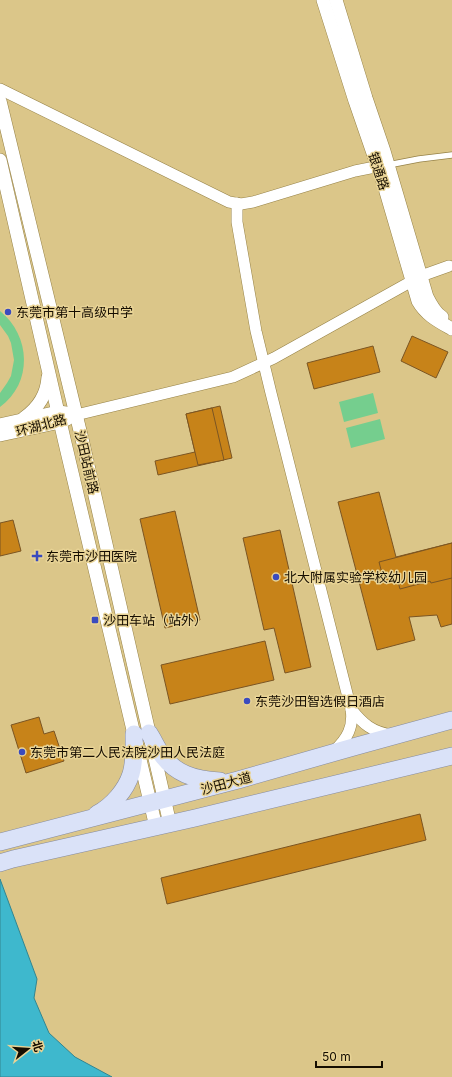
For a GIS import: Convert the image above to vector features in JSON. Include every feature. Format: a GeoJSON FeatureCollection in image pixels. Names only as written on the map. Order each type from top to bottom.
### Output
{"type":"FeatureCollection","features":[{"type":"Feature","properties":{"kind":"main road","name":"沙田大道"},"geometry":{"type":"LineString","coordinates":[[4,841],[238,780],[452,720]]}},
{"type":"Feature","properties":{"kind":"main road"},"geometry":{"type":"LineString","coordinates":[[89,819],[114,801],[124,789],[131,774],[134,756],[142,733],[176,770],[188,776],[223,781],[238,780]]}},
{"type":"Feature","properties":{"kind":"main road","name":"沙田大道"},"geometry":{"type":"LineString","coordinates":[[7,861],[452,756]]}},
{"type":"Feature","properties":{"kind":"street","name":"银通路"},"geometry":{"type":"LineString","coordinates":[[323,0],[355,102],[383,166]]}},
{"type":"Feature","properties":{"kind":"street","name":"银通路"},"geometry":{"type":"LineString","coordinates":[[336,0],[416,279],[418,301],[425,312],[452,329]]}},
{"type":"Feature","properties":{"kind":"street"},"geometry":{"type":"LineString","coordinates":[[0,89],[229,202],[241,204],[254,202],[355,171],[383,166]]}},
{"type":"Feature","properties":{"kind":"street","name":"沙田站前路"},"geometry":{"type":"LineString","coordinates":[[0,101],[76,415],[142,733]]}},
{"type":"Feature","properties":{"kind":"street","name":"沙田站前路"},"geometry":{"type":"LineString","coordinates":[[0,160],[59,417],[142,733],[163,825]]}},
{"type":"Feature","properties":{"kind":"street"},"geometry":{"type":"LineString","coordinates":[[237,203],[237,222],[256,331],[351,709],[352,717],[348,736],[342,744],[331,753]]}},
{"type":"Feature","properties":{"kind":"street"},"geometry":{"type":"LineString","coordinates":[[76,415],[233,377],[264,363],[416,279],[450,266]]}},
{"type":"Feature","properties":{"kind":"street","name":"银通路"},"geometry":{"type":"LineString","coordinates":[[416,279],[438,316],[452,323]]}},
{"type":"Feature","properties":{"kind":"street"},"geometry":{"type":"LineString","coordinates":[[22,420],[32,413],[45,394],[49,371]]}},
{"type":"Feature","properties":{"kind":"street","name":"环湖北路"},"geometry":{"type":"LineString","coordinates":[[0,425],[22,420],[76,415]]}},
{"type":"Feature","properties":{"kind":"street","name":"环湖北路"},"geometry":{"type":"LineString","coordinates":[[0,435],[59,417]]}},
{"type":"Feature","properties":{"kind":"street"},"geometry":{"type":"LineString","coordinates":[[351,709],[363,723],[372,730],[395,735]]}},
{"type":"Feature","properties":{"kind":"lane"},"geometry":{"type":"LineString","coordinates":[[383,166],[419,159],[452,155]]}},
{"type":"Feature","properties":{"kind":"green space"},"geometry":{"type":"Polygon","coordinates":[[[0,311],[10,321],[18,333],[24,359],[23,373],[18,385],[11,397],[0,407],[0,393],[11,376],[14,360],[11,343],[0,325],[0,311]]]}},
{"type":"Feature","properties":{"kind":"green space"},"geometry":{"type":"Polygon","coordinates":[[[373,393],[378,413],[344,422],[339,402],[373,393]]]}},
{"type":"Feature","properties":{"kind":"green space"},"geometry":{"type":"Polygon","coordinates":[[[380,419],[385,439],[351,448],[346,428],[380,419]]]}},
{"type":"Feature","properties":{"kind":"water"},"geometry":{"type":"Polygon","coordinates":[[[0,879],[37,979],[34,998],[49,1033],[75,1057],[112,1077],[0,1077],[0,879]]]}},
{"type":"Feature","properties":{"kind":"building"},"geometry":{"type":"Polygon","coordinates":[[[412,336],[448,352],[436,378],[401,361],[412,336]]]}},
{"type":"Feature","properties":{"kind":"building"},"geometry":{"type":"Polygon","coordinates":[[[373,346],[380,372],[314,389],[307,363],[373,346]]]}},
{"type":"Feature","properties":{"kind":"building"},"geometry":{"type":"Polygon","coordinates":[[[220,406],[232,458],[158,475],[155,461],[195,452],[186,414],[220,406]]]}},
{"type":"Feature","properties":{"kind":"building"},"geometry":{"type":"Polygon","coordinates":[[[212,408],[224,460],[198,465],[186,414],[212,408]]]}},
{"type":"Feature","properties":{"kind":"building"},"geometry":{"type":"Polygon","coordinates":[[[379,492],[396,557],[452,543],[452,624],[441,627],[437,615],[409,617],[415,640],[377,650],[338,502],[379,492]]]}},
{"type":"Feature","properties":{"kind":"building"},"geometry":{"type":"Polygon","coordinates":[[[175,511],[200,620],[165,628],[140,519],[175,511]]]}},
{"type":"Feature","properties":{"kind":"building"},"geometry":{"type":"Polygon","coordinates":[[[13,520],[21,551],[0,556],[0,523],[13,520]]]}},
{"type":"Feature","properties":{"kind":"building"},"geometry":{"type":"Polygon","coordinates":[[[280,530],[311,667],[285,673],[274,628],[264,630],[243,538],[280,530]]]}},
{"type":"Feature","properties":{"kind":"building"},"geometry":{"type":"Polygon","coordinates":[[[452,543],[452,578],[431,583],[430,581],[400,589],[397,578],[384,581],[379,562],[452,543]]]}},
{"type":"Feature","properties":{"kind":"building"},"geometry":{"type":"Polygon","coordinates":[[[265,641],[274,680],[170,704],[161,665],[265,641]]]}},
{"type":"Feature","properties":{"kind":"building"},"geometry":{"type":"Polygon","coordinates":[[[39,717],[44,734],[54,731],[64,761],[26,773],[11,725],[39,717]]]}},
{"type":"Feature","properties":{"kind":"building"},"geometry":{"type":"Polygon","coordinates":[[[420,814],[426,840],[167,904],[161,878],[420,814]]]}},
{"type":"Feature","properties":{"kind":"place","name":"东莞市第十高级中学"},"geometry":{"type":"Point","coordinates":[8,312]}},
{"type":"Feature","properties":{"kind":"place","name":"东莞市沙田医院"},"geometry":{"type":"Point","coordinates":[37,556]}},
{"type":"Feature","properties":{"kind":"place","name":"北大附属实验学校幼儿园"},"geometry":{"type":"Point","coordinates":[276,577]}},
{"type":"Feature","properties":{"kind":"place","name":"沙田车站（站外）"},"geometry":{"type":"Point","coordinates":[95,620]}},
{"type":"Feature","properties":{"kind":"place","name":"东莞沙田智选假日酒店"},"geometry":{"type":"Point","coordinates":[247,701]}},
{"type":"Feature","properties":{"kind":"place","name":"东莞市第二人民法院沙田人民法庭"},"geometry":{"type":"Point","coordinates":[22,752]}}]}
